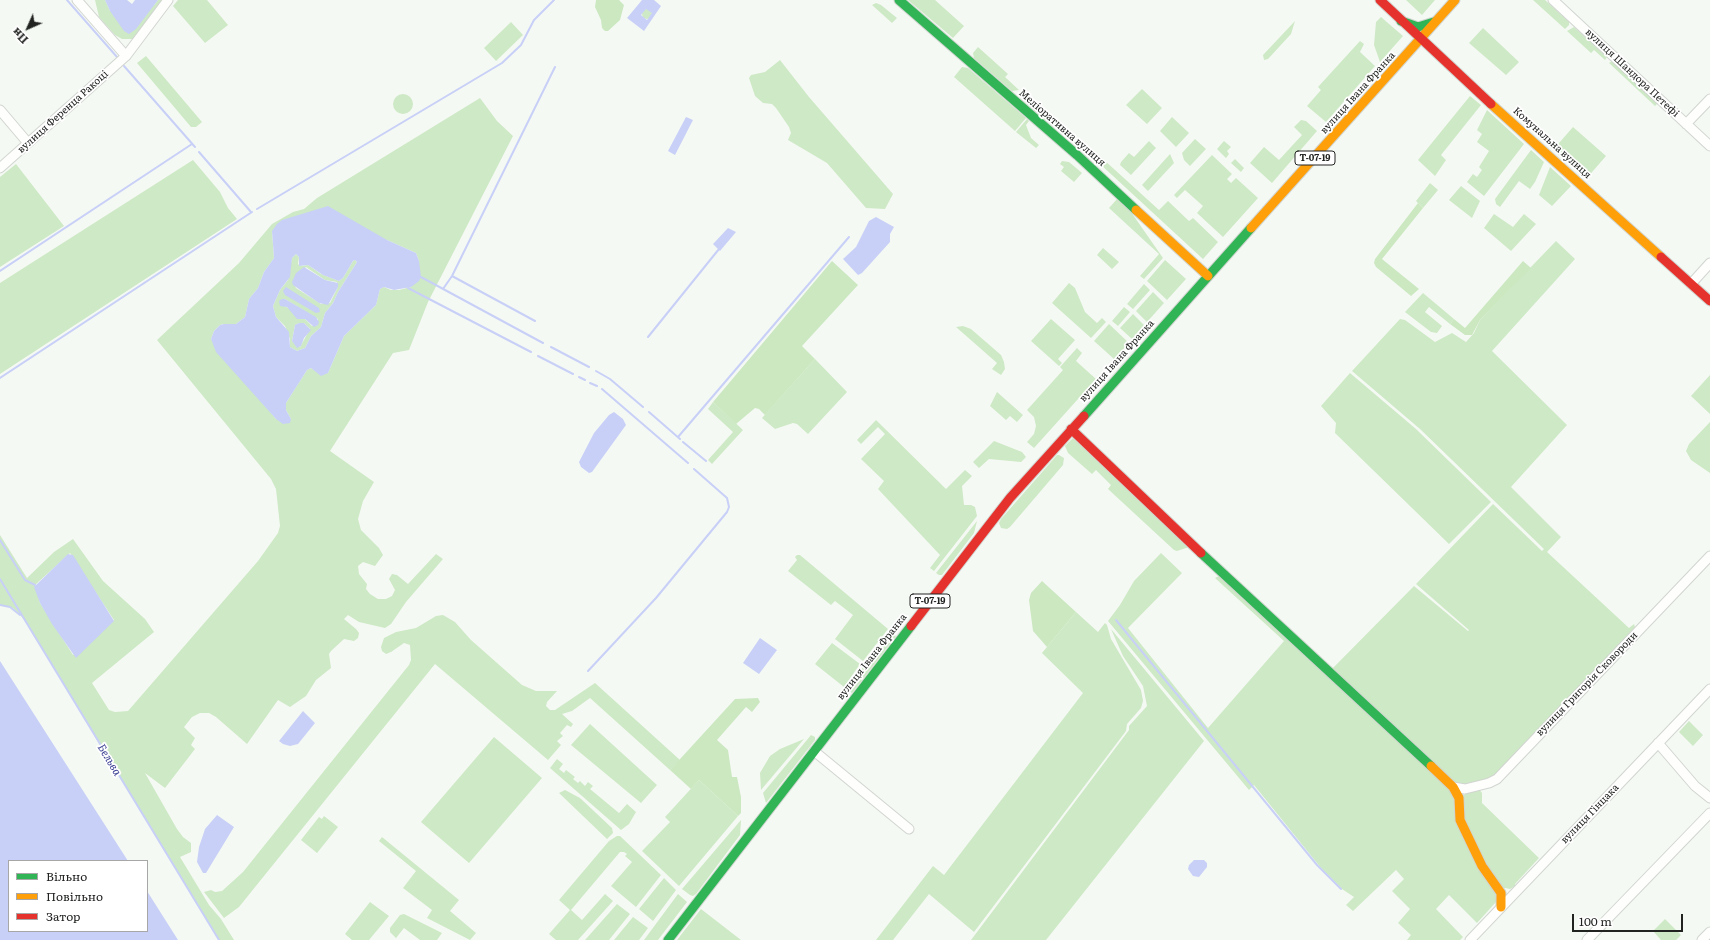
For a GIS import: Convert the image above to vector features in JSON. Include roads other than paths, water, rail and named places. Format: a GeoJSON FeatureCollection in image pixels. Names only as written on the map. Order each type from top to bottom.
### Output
{"type":"FeatureCollection","features":[{"type":"Feature","properties":{"kind":"main road","name":"Меліоративна вулиця"},"geometry":{"type":"LineString","coordinates":[[899,0],[1077,155],[1208,276]]}},
{"type":"Feature","properties":{"kind":"main road","name":"Комунальна вулиця"},"geometry":{"type":"LineString","coordinates":[[1380,0],[1420,39],[1710,301]]}},
{"type":"Feature","properties":{"kind":"main road","name":"вулиця Івана Франка"},"geometry":{"type":"LineString","coordinates":[[668,940],[1000,511],[1071,429],[1455,0]]}},
{"type":"Feature","properties":{"kind":"main road"},"geometry":{"type":"LineString","coordinates":[[1401,21],[1418,28],[1437,20]]}},
{"type":"Feature","properties":{"kind":"main road"},"geometry":{"type":"LineString","coordinates":[[1401,21],[1408,32],[1410,42],[1405,57]]}},
{"type":"Feature","properties":{"kind":"main road"},"geometry":{"type":"LineString","coordinates":[[1071,429],[1190,543],[1453,787],[1459,798],[1460,820],[1482,866],[1500,892],[1502,897],[1501,907]]}},
{"type":"Feature","properties":{"kind":"street"},"geometry":{"type":"LineString","coordinates":[[78,0],[126,56]]}},
{"type":"Feature","properties":{"kind":"street","name":"вулиця Ференца Ракоці"},"geometry":{"type":"LineString","coordinates":[[0,168],[126,56],[168,0]]}},
{"type":"Feature","properties":{"kind":"street","name":"вулиця Шандора Петефі"},"geometry":{"type":"LineString","coordinates":[[1553,0],[1710,146]]}},
{"type":"Feature","properties":{"kind":"street"},"geometry":{"type":"LineString","coordinates":[[1686,124],[1710,99]]}},
{"type":"Feature","properties":{"kind":"street"},"geometry":{"type":"LineString","coordinates":[[0,110],[28,143]]}},
{"type":"Feature","properties":{"kind":"street"},"geometry":{"type":"LineString","coordinates":[[1691,284],[1710,263]]}},
{"type":"Feature","properties":{"kind":"street","name":"вулиця Григорія Сковороди"},"geometry":{"type":"LineString","coordinates":[[1453,787],[1465,789],[1493,782],[1710,556]]}},
{"type":"Feature","properties":{"kind":"street","name":"вулиця Гінцака"},"geometry":{"type":"LineString","coordinates":[[1470,940],[1710,688]]}},
{"type":"Feature","properties":{"kind":"street"},"geometry":{"type":"LineString","coordinates":[[1658,743],[1695,786],[1710,798]]}},
{"type":"Feature","properties":{"kind":"street"},"geometry":{"type":"LineString","coordinates":[[814,751],[910,829]]}},
{"type":"Feature","properties":{"kind":"street"},"geometry":{"type":"LineString","coordinates":[[1587,940],[1710,813]]}},
{"type":"Feature","properties":{"kind":"street"},"geometry":{"type":"LineString","coordinates":[[1702,940],[1710,932]]}},
{"type":"Feature","properties":{"kind":"water"},"geometry":{"type":"Polygon","coordinates":[[[105,0],[127,0],[132,4],[135,0],[158,0],[136,29],[129,34],[124,31],[110,11],[105,0]]]}},
{"type":"Feature","properties":{"kind":"water"},"geometry":{"type":"Polygon","coordinates":[[[642,0],[654,0],[661,6],[644,31],[627,18],[642,0]],[[646,9],[641,15],[647,20],[652,13],[646,9]]]}},
{"type":"Feature","properties":{"kind":"water"},"geometry":{"type":"Polygon","coordinates":[[[686,117],[693,120],[675,155],[668,151],[686,117]]]}},
{"type":"Feature","properties":{"kind":"water"},"geometry":{"type":"Polygon","coordinates":[[[328,206],[387,240],[416,253],[419,261],[421,277],[419,281],[411,287],[394,290],[384,287],[380,289],[376,305],[344,336],[328,373],[321,376],[311,368],[307,370],[286,403],[286,410],[291,419],[290,423],[283,424],[276,419],[216,352],[211,339],[214,331],[220,325],[236,324],[245,317],[249,299],[258,288],[264,272],[274,258],[272,231],[282,220],[328,206]],[[296,254],[292,258],[290,277],[280,290],[273,306],[276,317],[289,332],[290,347],[297,351],[305,348],[311,336],[321,327],[325,313],[333,303],[338,292],[357,262],[355,260],[353,261],[343,278],[339,281],[323,275],[308,265],[299,266],[299,257],[296,254]]]}},
{"type":"Feature","properties":{"kind":"water"},"geometry":{"type":"Polygon","coordinates":[[[876,217],[894,227],[890,234],[890,242],[862,273],[858,275],[843,259],[856,247],[869,221],[876,217]]]}},
{"type":"Feature","properties":{"kind":"water"},"geometry":{"type":"Polygon","coordinates":[[[728,228],[736,232],[720,251],[713,244],[728,228]]]}},
{"type":"Feature","properties":{"kind":"water"},"geometry":{"type":"Polygon","coordinates":[[[304,267],[325,280],[338,283],[338,287],[328,305],[319,303],[293,285],[292,282],[296,273],[304,267]]]}},
{"type":"Feature","properties":{"kind":"water"},"geometry":{"type":"Polygon","coordinates":[[[286,287],[319,308],[320,312],[316,313],[285,295],[283,291],[286,287]]]}},
{"type":"Feature","properties":{"kind":"water"},"geometry":{"type":"Polygon","coordinates":[[[285,299],[316,317],[319,322],[318,325],[314,327],[305,319],[297,319],[287,307],[280,306],[279,301],[285,299]]]}},
{"type":"Feature","properties":{"kind":"water"},"geometry":{"type":"Polygon","coordinates":[[[304,323],[311,330],[304,338],[301,346],[297,348],[292,341],[295,325],[304,323]]]}},
{"type":"Feature","properties":{"kind":"water"},"geometry":{"type":"Polygon","coordinates":[[[614,412],[623,419],[626,425],[592,472],[589,473],[581,467],[579,462],[594,433],[609,415],[614,412]]]}},
{"type":"Feature","properties":{"kind":"water"},"geometry":{"type":"Polygon","coordinates":[[[68,554],[73,555],[114,621],[76,658],[52,624],[40,603],[34,587],[68,554]]]}},
{"type":"Feature","properties":{"kind":"water"},"geometry":{"type":"Polygon","coordinates":[[[760,638],[777,650],[759,674],[743,663],[760,638]]]}},
{"type":"Feature","properties":{"kind":"water"},"geometry":{"type":"Polygon","coordinates":[[[0,661],[127,860],[8,860],[8,932],[148,932],[148,893],[178,940],[0,940],[0,661]]]}},
{"type":"Feature","properties":{"kind":"water"},"geometry":{"type":"Polygon","coordinates":[[[303,711],[315,723],[298,744],[290,746],[283,744],[279,741],[303,711]]]}},
{"type":"Feature","properties":{"kind":"water"},"geometry":{"type":"Polygon","coordinates":[[[217,815],[234,827],[206,873],[203,873],[197,862],[199,847],[205,829],[217,815]]]}},
{"type":"Feature","properties":{"kind":"water"},"geometry":{"type":"Polygon","coordinates":[[[1194,860],[1204,860],[1207,863],[1207,867],[1199,877],[1193,876],[1188,869],[1189,865],[1194,860]]]}},
{"type":"Feature","properties":{"kind":"waterway"},"geometry":{"type":"LineString","coordinates":[[67,0],[117,57]]}},
{"type":"Feature","properties":{"kind":"waterway"},"geometry":{"type":"LineString","coordinates":[[257,209],[502,63],[521,45],[534,20],[554,0]]}},
{"type":"Feature","properties":{"kind":"waterway"},"geometry":{"type":"LineString","coordinates":[[124,66],[195,147]]}},
{"type":"Feature","properties":{"kind":"waterway"},"geometry":{"type":"LineString","coordinates":[[443,289],[452,276],[555,67]]}},
{"type":"Feature","properties":{"kind":"waterway"},"geometry":{"type":"LineString","coordinates":[[0,271],[192,144]]}},
{"type":"Feature","properties":{"kind":"waterway"},"geometry":{"type":"LineString","coordinates":[[199,152],[251,212]]}},
{"type":"Feature","properties":{"kind":"waterway"},"geometry":{"type":"LineString","coordinates":[[0,378],[252,212]]}},
{"type":"Feature","properties":{"kind":"waterway"},"geometry":{"type":"LineString","coordinates":[[678,437],[849,237]]}},
{"type":"Feature","properties":{"kind":"waterway"},"geometry":{"type":"LineString","coordinates":[[648,337],[719,249]]}},
{"type":"Feature","properties":{"kind":"waterway"},"geometry":{"type":"LineString","coordinates":[[452,276],[535,321]]}},
{"type":"Feature","properties":{"kind":"waterway"},"geometry":{"type":"LineString","coordinates":[[421,277],[543,343]]}},
{"type":"Feature","properties":{"kind":"waterway"},"geometry":{"type":"LineString","coordinates":[[408,288],[531,352]]}},
{"type":"Feature","properties":{"kind":"waterway"},"geometry":{"type":"LineString","coordinates":[[551,347],[589,367]]}},
{"type":"Feature","properties":{"kind":"waterway"},"geometry":{"type":"LineString","coordinates":[[538,356],[573,374]]}},
{"type":"Feature","properties":{"kind":"waterway"},"geometry":{"type":"LineString","coordinates":[[596,371],[610,379],[643,407]]}},
{"type":"Feature","properties":{"kind":"waterway"},"geometry":{"type":"LineString","coordinates":[[579,377],[585,380]]}},
{"type":"Feature","properties":{"kind":"waterway"},"geometry":{"type":"LineString","coordinates":[[590,383],[597,386]]}},
{"type":"Feature","properties":{"kind":"waterway"},"geometry":{"type":"LineString","coordinates":[[602,389],[688,463]]}},
{"type":"Feature","properties":{"kind":"waterway"},"geometry":{"type":"LineString","coordinates":[[649,412],[680,439]]}},
{"type":"Feature","properties":{"kind":"waterway"},"geometry":{"type":"LineString","coordinates":[[683,442],[706,461]]}},
{"type":"Feature","properties":{"kind":"waterway"},"geometry":{"type":"LineString","coordinates":[[588,671],[656,598],[727,512],[729,507],[727,498],[694,469]]}},
{"type":"Feature","properties":{"kind":"waterway"},"geometry":{"type":"LineString","coordinates":[[0,540],[25,580],[35,585]]}},
{"type":"Feature","properties":{"kind":"waterway","name":"Бельва"},"geometry":{"type":"LineString","coordinates":[[0,579],[219,940]]}},
{"type":"Feature","properties":{"kind":"waterway"},"geometry":{"type":"LineString","coordinates":[[0,605],[10,607],[20,615]]}},
{"type":"Feature","properties":{"kind":"waterway"},"geometry":{"type":"LineString","coordinates":[[1116,620],[1317,865],[1341,889]]}}]}
